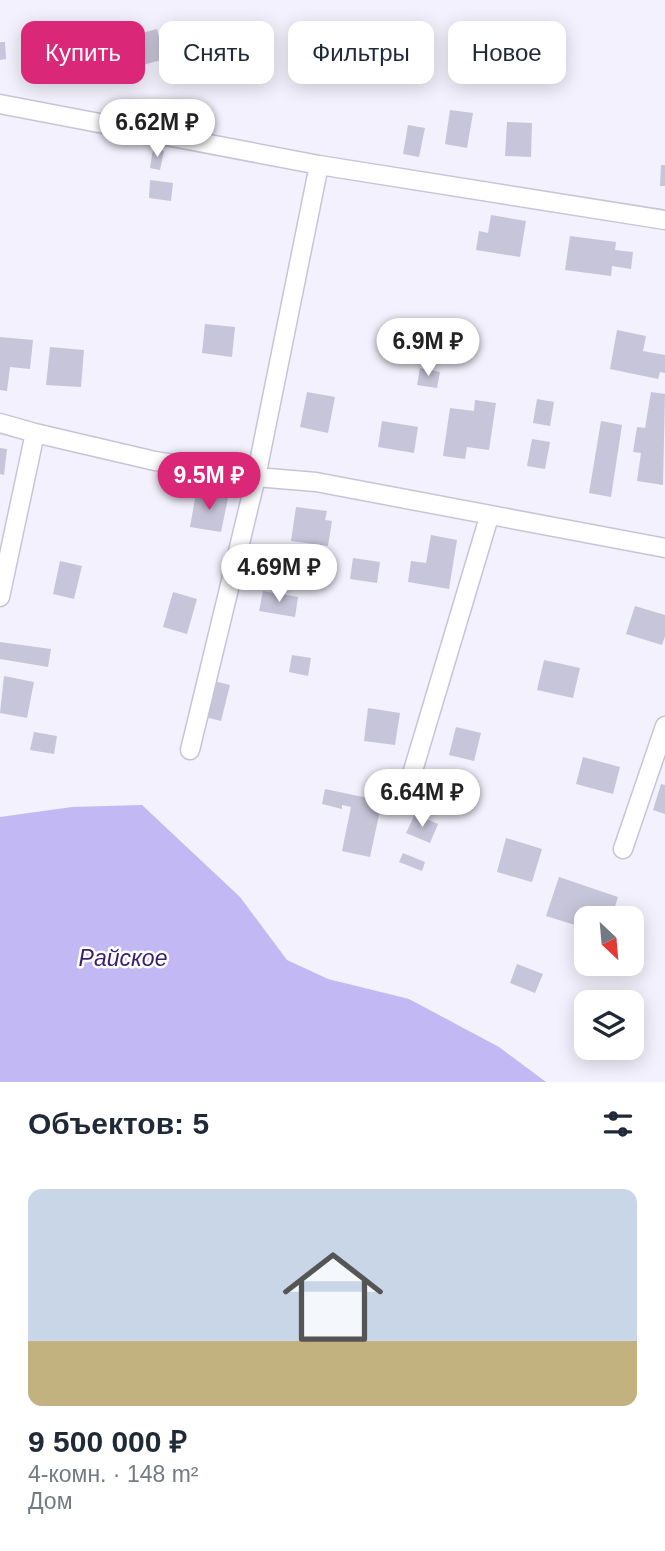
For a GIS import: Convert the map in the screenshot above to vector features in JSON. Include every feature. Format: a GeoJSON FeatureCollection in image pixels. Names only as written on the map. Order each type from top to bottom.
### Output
{"type":"FeatureCollection","features":[{"type":"Feature","properties":{"kind":"street"},"geometry":{"type":"LineString","coordinates":[[0,104],[319,165],[665,220]]}},
{"type":"Feature","properties":{"kind":"street"},"geometry":{"type":"LineString","coordinates":[[190,750],[256,477],[319,165]]}},
{"type":"Feature","properties":{"kind":"street"},"geometry":{"type":"LineString","coordinates":[[0,423],[155,461],[256,477],[316,482],[489,517],[665,548]]}},
{"type":"Feature","properties":{"kind":"street"},"geometry":{"type":"LineString","coordinates":[[0,597],[35,433]]}},
{"type":"Feature","properties":{"kind":"street"},"geometry":{"type":"LineString","coordinates":[[412,774],[489,517]]}},
{"type":"Feature","properties":{"kind":"street"},"geometry":{"type":"LineString","coordinates":[[623,849],[665,726]]}},
{"type":"Feature","properties":{"kind":"water","name":"Райское"},"geometry":{"type":"Polygon","coordinates":[[[142,805],[240,897],[287,960],[328,979],[409,999],[499,1047],[546,1082],[0,1082],[0,817],[72,807],[142,805]]]}},
{"type":"Feature","properties":{"kind":"building"},"geometry":{"type":"Polygon","coordinates":[[[157,29],[159,61],[145,64],[145,32],[157,29]]]}},
{"type":"Feature","properties":{"kind":"building"},"geometry":{"type":"Polygon","coordinates":[[[0,42],[5,42],[6,59],[0,60],[0,42]]]}},
{"type":"Feature","properties":{"kind":"building"},"geometry":{"type":"Polygon","coordinates":[[[450,110],[473,113],[467,148],[445,144],[450,110]]]}},
{"type":"Feature","properties":{"kind":"building"},"geometry":{"type":"Polygon","coordinates":[[[507,122],[532,123],[531,157],[505,156],[507,122]]]}},
{"type":"Feature","properties":{"kind":"building"},"geometry":{"type":"Polygon","coordinates":[[[408,125],[425,128],[419,157],[403,154],[408,125]]]}},
{"type":"Feature","properties":{"kind":"building"},"geometry":{"type":"Polygon","coordinates":[[[153,149],[164,151],[160,170],[150,168],[153,149]]]}},
{"type":"Feature","properties":{"kind":"building"},"geometry":{"type":"Polygon","coordinates":[[[661,165],[665,165],[665,186],[660,186],[661,165]]]}},
{"type":"Feature","properties":{"kind":"building"},"geometry":{"type":"Polygon","coordinates":[[[150,180],[173,183],[171,201],[149,198],[150,180]]]}},
{"type":"Feature","properties":{"kind":"building"},"geometry":{"type":"Polygon","coordinates":[[[491,215],[526,221],[520,257],[476,250],[479,231],[488,233],[491,215]]]}},
{"type":"Feature","properties":{"kind":"building"},"geometry":{"type":"Polygon","coordinates":[[[570,236],[616,242],[615,250],[633,252],[631,269],[612,266],[611,276],[565,270],[570,236]]]}},
{"type":"Feature","properties":{"kind":"building"},"geometry":{"type":"Polygon","coordinates":[[[205,324],[235,327],[232,357],[202,353],[205,324]]]}},
{"type":"Feature","properties":{"kind":"building"},"geometry":{"type":"Polygon","coordinates":[[[617,330],[646,336],[643,351],[665,355],[665,373],[660,372],[658,379],[610,369],[617,330]]]}},
{"type":"Feature","properties":{"kind":"building"},"geometry":{"type":"Polygon","coordinates":[[[0,337],[33,340],[30,369],[10,367],[7,391],[0,390],[0,337]]]}},
{"type":"Feature","properties":{"kind":"building"},"geometry":{"type":"Polygon","coordinates":[[[50,347],[84,350],[81,387],[46,385],[50,347]]]}},
{"type":"Feature","properties":{"kind":"building"},"geometry":{"type":"Polygon","coordinates":[[[420,368],[440,372],[437,388],[417,385],[420,368]]]}},
{"type":"Feature","properties":{"kind":"building"},"geometry":{"type":"Polygon","coordinates":[[[307,392],[335,397],[328,433],[300,427],[307,392]]]}},
{"type":"Feature","properties":{"kind":"building"},"geometry":{"type":"Polygon","coordinates":[[[651,392],[665,394],[663,485],[637,481],[641,453],[633,452],[637,427],[645,428],[651,392]]]}},
{"type":"Feature","properties":{"kind":"building"},"geometry":{"type":"Polygon","coordinates":[[[537,399],[554,402],[550,426],[533,423],[537,399]]]}},
{"type":"Feature","properties":{"kind":"building"},"geometry":{"type":"Polygon","coordinates":[[[475,400],[496,403],[489,450],[467,447],[465,459],[443,456],[450,408],[474,411],[475,400]]]}},
{"type":"Feature","properties":{"kind":"building"},"geometry":{"type":"Polygon","coordinates":[[[382,421],[418,427],[414,453],[378,447],[382,421]]]}},
{"type":"Feature","properties":{"kind":"building"},"geometry":{"type":"Polygon","coordinates":[[[601,421],[622,425],[611,497],[589,493],[601,421]]]}},
{"type":"Feature","properties":{"kind":"building"},"geometry":{"type":"Polygon","coordinates":[[[532,439],[550,442],[545,469],[527,466],[532,439]]]}},
{"type":"Feature","properties":{"kind":"building"},"geometry":{"type":"Polygon","coordinates":[[[0,448],[7,449],[4,475],[0,474],[0,448]]]}},
{"type":"Feature","properties":{"kind":"building"},"geometry":{"type":"Polygon","coordinates":[[[196,493],[228,498],[221,532],[190,527],[196,493]]]}},
{"type":"Feature","properties":{"kind":"building"},"geometry":{"type":"Polygon","coordinates":[[[296,507],[327,511],[325,520],[332,521],[328,546],[291,541],[296,507]]]}},
{"type":"Feature","properties":{"kind":"building"},"geometry":{"type":"Polygon","coordinates":[[[431,535],[457,540],[449,589],[408,582],[411,561],[426,563],[431,535]]]}},
{"type":"Feature","properties":{"kind":"building"},"geometry":{"type":"Polygon","coordinates":[[[353,558],[380,562],[377,583],[350,579],[353,558]]]}},
{"type":"Feature","properties":{"kind":"building"},"geometry":{"type":"Polygon","coordinates":[[[60,561],[82,566],[74,599],[53,594],[60,561]]]}},
{"type":"Feature","properties":{"kind":"building"},"geometry":{"type":"Polygon","coordinates":[[[263,591],[298,597],[295,617],[259,611],[263,591]]]}},
{"type":"Feature","properties":{"kind":"building"},"geometry":{"type":"Polygon","coordinates":[[[173,592],[197,599],[187,634],[163,627],[173,592]]]}},
{"type":"Feature","properties":{"kind":"building"},"geometry":{"type":"Polygon","coordinates":[[[635,606],[665,615],[662,645],[626,634],[635,606]]]}},
{"type":"Feature","properties":{"kind":"building"},"geometry":{"type":"Polygon","coordinates":[[[0,642],[51,649],[48,667],[0,659],[0,642]]]}},
{"type":"Feature","properties":{"kind":"building"},"geometry":{"type":"Polygon","coordinates":[[[292,655],[311,658],[308,676],[289,672],[292,655]]]}},
{"type":"Feature","properties":{"kind":"building"},"geometry":{"type":"Polygon","coordinates":[[[544,660],[580,668],[573,698],[537,690],[544,660]]]}},
{"type":"Feature","properties":{"kind":"building"},"geometry":{"type":"Polygon","coordinates":[[[4,676],[34,682],[27,718],[0,713],[4,676]]]}},
{"type":"Feature","properties":{"kind":"building"},"geometry":{"type":"Polygon","coordinates":[[[214,681],[230,685],[221,721],[205,717],[214,681]]]}},
{"type":"Feature","properties":{"kind":"building"},"geometry":{"type":"Polygon","coordinates":[[[368,708],[400,713],[395,745],[364,741],[368,708]]]}},
{"type":"Feature","properties":{"kind":"building"},"geometry":{"type":"Polygon","coordinates":[[[456,727],[481,733],[474,761],[449,755],[456,727]]]}},
{"type":"Feature","properties":{"kind":"building"},"geometry":{"type":"Polygon","coordinates":[[[34,732],[57,736],[54,754],[30,750],[34,732]]]}},
{"type":"Feature","properties":{"kind":"building"},"geometry":{"type":"Polygon","coordinates":[[[583,757],[620,767],[613,794],[576,784],[583,757]]]}},
{"type":"Feature","properties":{"kind":"building"},"geometry":{"type":"Polygon","coordinates":[[[661,784],[665,785],[665,814],[653,810],[661,784]]]}},
{"type":"Feature","properties":{"kind":"building"},"geometry":{"type":"Polygon","coordinates":[[[325,789],[382,801],[370,857],[342,851],[351,807],[342,805],[342,809],[322,804],[325,789]]]}},
{"type":"Feature","properties":{"kind":"building"},"geometry":{"type":"Polygon","coordinates":[[[415,814],[438,824],[430,843],[406,833],[415,814]]]}},
{"type":"Feature","properties":{"kind":"building"},"geometry":{"type":"Polygon","coordinates":[[[506,838],[542,849],[532,882],[497,872],[506,838]]]}},
{"type":"Feature","properties":{"kind":"building"},"geometry":{"type":"Polygon","coordinates":[[[403,853],[425,862],[422,871],[399,862],[403,853]]]}},
{"type":"Feature","properties":{"kind":"building"},"geometry":{"type":"Polygon","coordinates":[[[559,877],[618,897],[615,906],[574,906],[574,925],[546,916],[559,877]]]}},
{"type":"Feature","properties":{"kind":"building"},"geometry":{"type":"Polygon","coordinates":[[[517,964],[543,974],[535,993],[510,983],[517,964]]]}}]}
